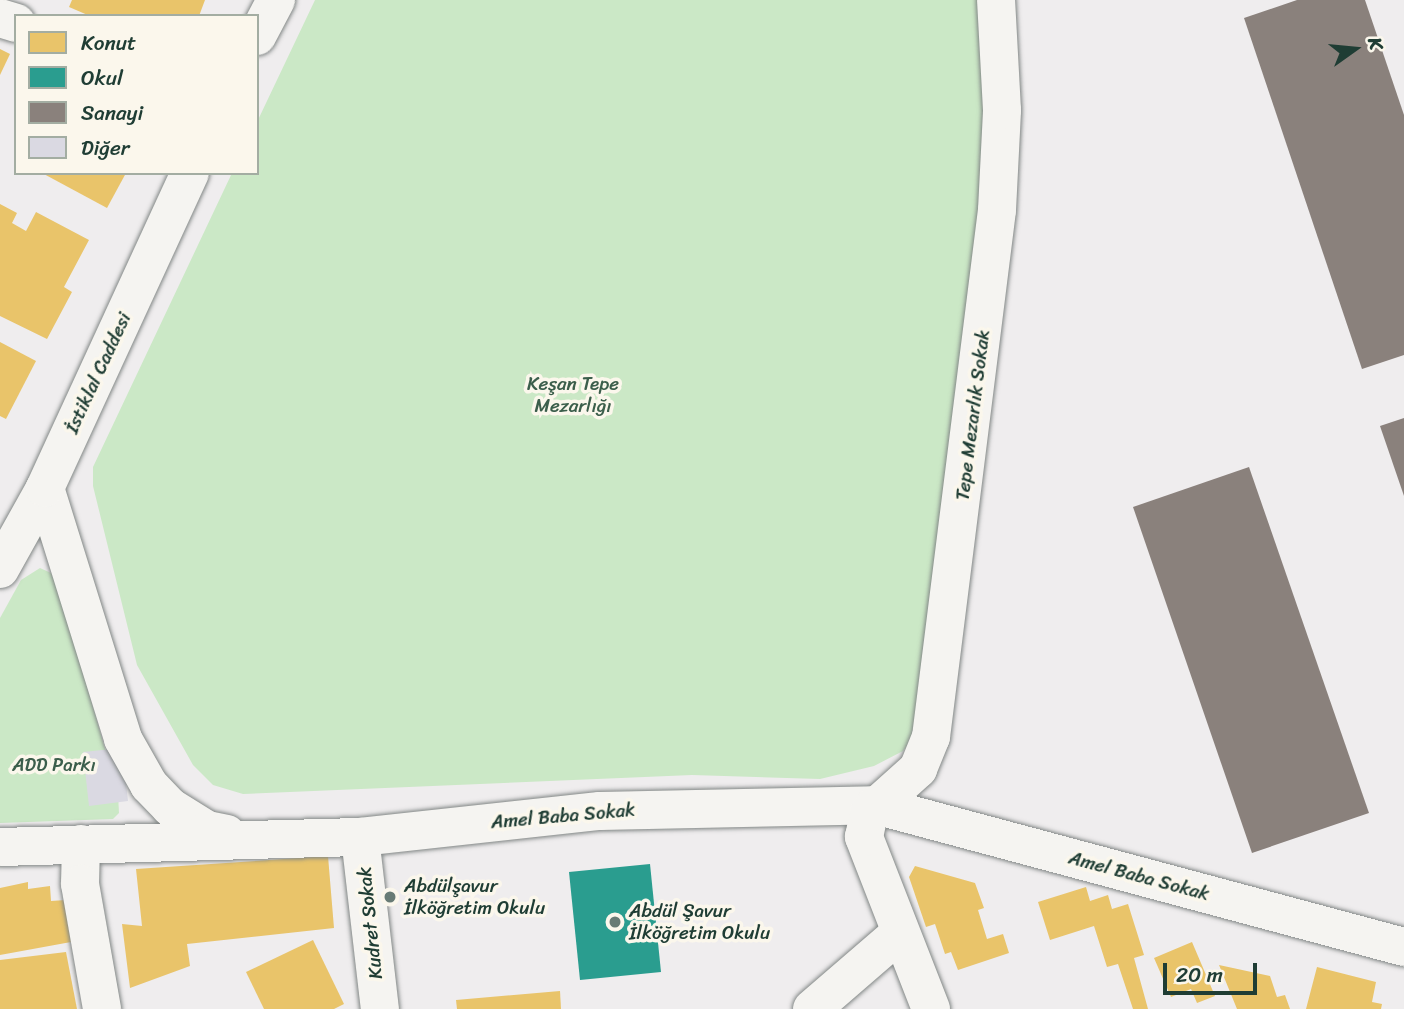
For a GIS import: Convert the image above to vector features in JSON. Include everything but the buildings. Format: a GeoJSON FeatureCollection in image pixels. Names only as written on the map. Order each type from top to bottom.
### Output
{"type":"FeatureCollection","features":[{"type":"Feature","properties":{"kind":"street"},"geometry":{"type":"LineString","coordinates":[[259,32],[276,0]]}},
{"type":"Feature","properties":{"kind":"street","name":"Tepe Mezarlık Sokak"},"geometry":{"type":"LineString","coordinates":[[875,805],[918,769],[931,737],[997,210],[1003,110],[996,0]]}},
{"type":"Feature","properties":{"kind":"street","name":"İstiklal Caddesi"},"geometry":{"type":"LineString","coordinates":[[0,569],[45,488],[189,175]]}},
{"type":"Feature","properties":{"kind":"street","name":"Amel Baba Sokak"},"geometry":{"type":"LineString","coordinates":[[45,488],[112,715],[149,785],[187,820],[253,840]]}},
{"type":"Feature","properties":{"kind":"street"},"geometry":{"type":"LineString","coordinates":[[875,805],[864,837],[931,1009]]}},
{"type":"Feature","properties":{"kind":"street","name":"Amel Baba Sokak"},"geometry":{"type":"LineString","coordinates":[[0,847],[360,837],[600,811],[875,805],[1404,947]]}},
{"type":"Feature","properties":{"kind":"street","name":"Kudret Sokak"},"geometry":{"type":"LineString","coordinates":[[360,837],[380,1009]]}},
{"type":"Feature","properties":{"kind":"street"},"geometry":{"type":"LineString","coordinates":[[81,844],[81,897],[102,1009]]}},
{"type":"Feature","properties":{"kind":"street"},"geometry":{"type":"LineString","coordinates":[[812,1009],[900,933]]}},
{"type":"Feature","properties":{"kind":"green space","name":"Keşan Tepe Mezarlığı"},"geometry":{"type":"Polygon","coordinates":[[[315,0],[981,0],[988,146],[919,730],[903,751],[874,766],[820,779],[692,775],[243,794],[213,785],[193,765],[137,665],[93,486],[93,467],[231,175],[259,175],[259,118],[315,0]]]}},
{"type":"Feature","properties":{"kind":"green space","name":"ADD Parkı"},"geometry":{"type":"Polygon","coordinates":[[[40,568],[51,573],[58,585],[118,794],[119,813],[113,819],[0,823],[0,618],[21,580],[40,568]]]}},
{"type":"Feature","properties":{"kind":"place","name":"Abdülşavur İlköğretim Okulu"},"geometry":{"type":"Point","coordinates":[390,897]}},
{"type":"Feature","properties":{"kind":"place","name":"Abdül Şavur İlköğretim Okulu"},"geometry":{"type":"Point","coordinates":[615,922]}}]}
